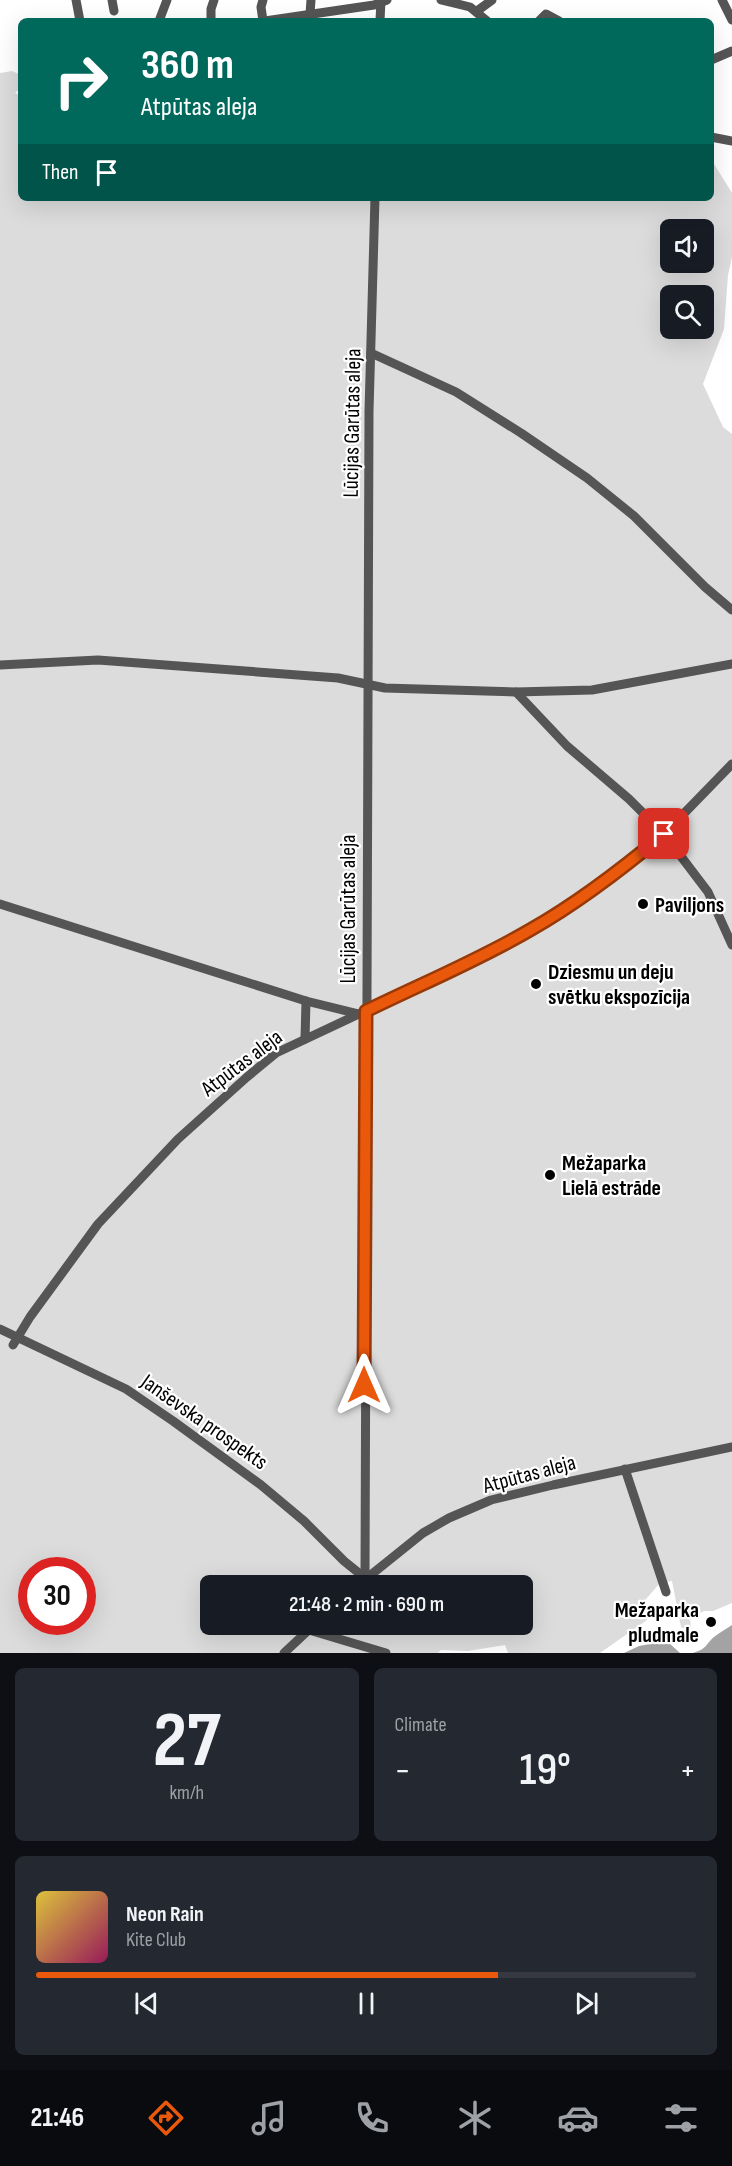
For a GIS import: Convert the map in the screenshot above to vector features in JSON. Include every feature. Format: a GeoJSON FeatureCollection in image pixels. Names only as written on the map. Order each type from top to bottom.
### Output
{"type":"FeatureCollection","features":[{"type":"Feature","properties":{"kind":"street"},"geometry":{"type":"LineString","coordinates":[[76,0],[79,18]]}},
{"type":"Feature","properties":{"kind":"street"},"geometry":{"type":"LineString","coordinates":[[112,0],[114,11]]}},
{"type":"Feature","properties":{"kind":"street"},"geometry":{"type":"LineString","coordinates":[[160,18],[167,0]]}},
{"type":"Feature","properties":{"kind":"street"},"geometry":{"type":"LineString","coordinates":[[210,18],[214,0]]}},
{"type":"Feature","properties":{"kind":"street"},"geometry":{"type":"LineString","coordinates":[[263,18],[261,7],[264,0]]}},
{"type":"Feature","properties":{"kind":"street"},"geometry":{"type":"LineString","coordinates":[[310,0],[310,14]]}},
{"type":"Feature","properties":{"kind":"street"},"geometry":{"type":"LineString","coordinates":[[441,0],[459,3],[477,11],[484,18]]}},
{"type":"Feature","properties":{"kind":"street"},"geometry":{"type":"LineString","coordinates":[[477,11],[492,0]]}},
{"type":"Feature","properties":{"kind":"street"},"geometry":{"type":"LineString","coordinates":[[722,0],[732,20]]}},
{"type":"Feature","properties":{"kind":"street"},"geometry":{"type":"LineString","coordinates":[[284,18],[383,1],[380,18]]}},
{"type":"Feature","properties":{"kind":"street"},"geometry":{"type":"LineString","coordinates":[[714,59],[732,51]]}},
{"type":"Feature","properties":{"kind":"street"},"geometry":{"type":"LineString","coordinates":[[714,138],[732,141]]}},
{"type":"Feature","properties":{"kind":"street","name":"Lūcijas Garūtas aleja"},"geometry":{"type":"LineString","coordinates":[[361,1575],[362,1012],[375,201]]}},
{"type":"Feature","properties":{"kind":"street"},"geometry":{"type":"LineString","coordinates":[[371,353],[456,392],[587,478],[634,516],[705,587],[732,610]]}},
{"type":"Feature","properties":{"kind":"street"},"geometry":{"type":"LineString","coordinates":[[0,665],[98,660],[338,678],[385,688],[516,692],[592,690],[732,664]]}},
{"type":"Feature","properties":{"kind":"street"},"geometry":{"type":"LineString","coordinates":[[516,692],[567,746],[629,799],[664,834],[708,891],[732,945]]}},
{"type":"Feature","properties":{"kind":"street","name":"Atpūtas aleja"},"geometry":{"type":"LineString","coordinates":[[15,1341],[90,1235],[178,1139],[269,1059],[305,1039],[480,957],[569,906],[627,865],[664,834],[732,764]]}},
{"type":"Feature","properties":{"kind":"street"},"geometry":{"type":"LineString","coordinates":[[0,903],[306,1001],[362,1012]]}},
{"type":"Feature","properties":{"kind":"street"},"geometry":{"type":"LineString","coordinates":[[305,1039],[306,1001]]}},
{"type":"Feature","properties":{"kind":"street","name":"Janševska prospekts"},"geometry":{"type":"LineString","coordinates":[[0,1329],[15,1341],[126,1389],[173,1421],[261,1485],[304,1521],[355,1575]]}},
{"type":"Feature","properties":{"kind":"street","name":"Atpūtas aleja"},"geometry":{"type":"LineString","coordinates":[[370,1575],[423,1533],[449,1518],[491,1500],[732,1447]]}},
{"type":"Feature","properties":{"kind":"street"},"geometry":{"type":"LineString","coordinates":[[625,1469],[666,1592]]}},
{"type":"Feature","properties":{"kind":"street"},"geometry":{"type":"LineString","coordinates":[[284,1653],[303,1635]]}},
{"type":"Feature","properties":{"kind":"street"},"geometry":{"type":"LineString","coordinates":[[335,1635],[386,1653]]}},
{"type":"Feature","properties":{"kind":"shaded area"},"geometry":{"type":"Polygon","coordinates":[[[12,71],[18,74],[18,90],[15,93],[18,94],[18,201],[714,201],[714,164],[732,193],[732,257],[728,275],[724,329],[703,384],[723,427],[732,434],[732,1603],[713,1611],[704,1611],[690,1618],[692,1634],[681,1627],[672,1581],[660,1583],[646,1599],[647,1620],[600,1653],[508,1653],[505,1645],[468,1651],[441,1650],[438,1653],[0,1653],[0,73],[12,71]]]}},
{"type":"Feature","properties":{"kind":"shaded area"},"geometry":{"type":"Polygon","coordinates":[[[732,1625],[732,1653],[693,1653],[704,1648],[714,1637],[732,1625]]]}},
{"type":"Feature","properties":{"kind":"shaded area"},"geometry":{"type":"Polygon","coordinates":[[[669,1643],[680,1653],[624,1653],[639,1646],[669,1643]]]}},
{"type":"Feature","properties":{"kind":"place","name":"Paviljons"},"geometry":{"type":"Point","coordinates":[643,904]}},
{"type":"Feature","properties":{"kind":"place","name":"Dziesmu un deju svētku ekspozīcija"},"geometry":{"type":"Point","coordinates":[536,984]}},
{"type":"Feature","properties":{"kind":"place","name":"Mežaparka Lielā estrāde"},"geometry":{"type":"Point","coordinates":[550,1175]}},
{"type":"Feature","properties":{"kind":"place","name":"Mežaparka pludmale"},"geometry":{"type":"Point","coordinates":[711,1622]}},
{"type":"Feature","properties":{"kind":"route"},"geometry":{"type":"LineString","coordinates":[[364,1385],[366,1011],[480,957],[530,930],[627,865],[664,834]]}}]}
